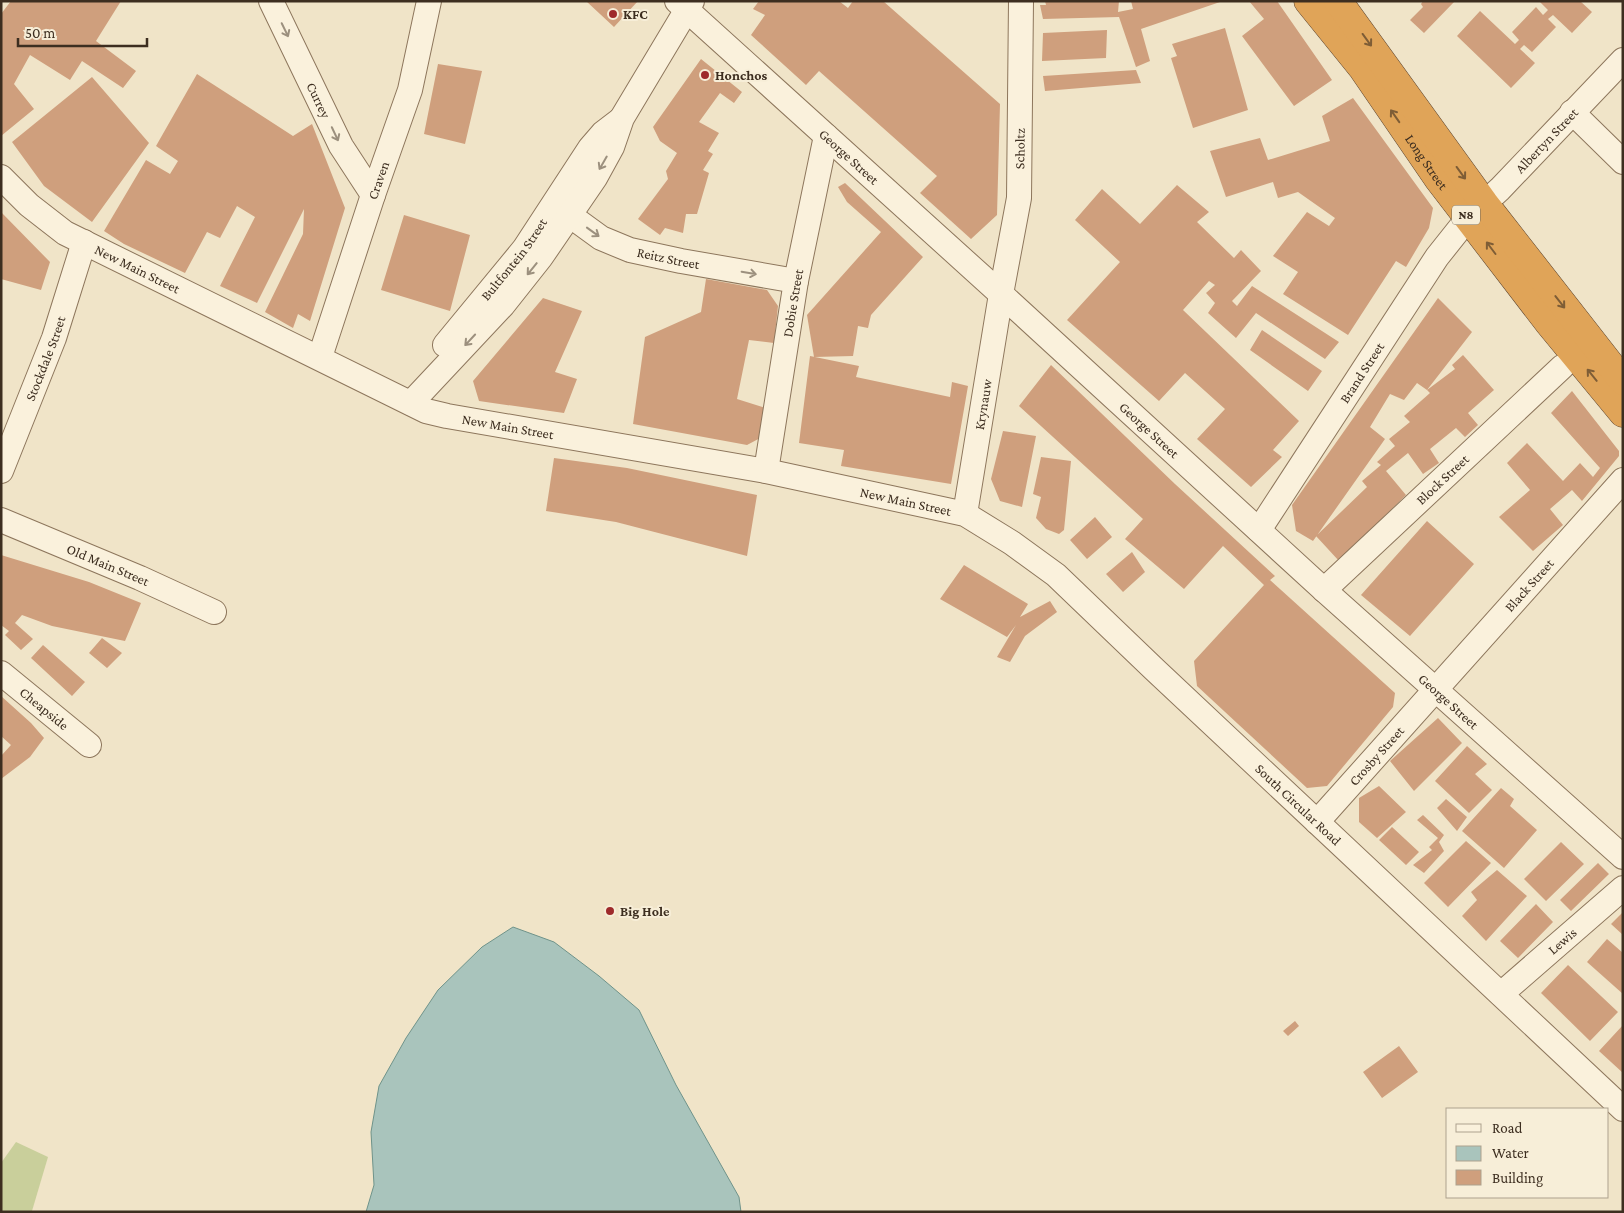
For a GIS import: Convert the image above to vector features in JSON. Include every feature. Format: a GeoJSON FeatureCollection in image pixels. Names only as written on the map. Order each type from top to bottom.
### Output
{"type":"FeatureCollection","features":[{"type":"Feature","properties":{"kind":"highway","name":"Long Street"},"geometry":{"type":"LineString","coordinates":[[1308,1],[1476,211],[1623,382]]}},
{"type":"Feature","properties":{"kind":"highway","name":"Long Street"},"geometry":{"type":"LineString","coordinates":[[1338,1],[1548,322],[1623,412]]}},
{"type":"Feature","properties":{"kind":"street","name":"Currey"},"geometry":{"type":"LineString","coordinates":[[271,1],[341,146],[373,195]]}},
{"type":"Feature","properties":{"kind":"street","name":"Craven"},"geometry":{"type":"LineString","coordinates":[[320,358],[373,195],[410,90],[429,1]]}},
{"type":"Feature","properties":{"kind":"street","name":"Scholtz"},"geometry":{"type":"LineString","coordinates":[[1001,294],[1018,198],[1021,1]]}},
{"type":"Feature","properties":{"kind":"street","name":"George Street"},"geometry":{"type":"LineString","coordinates":[[685,4],[826,136],[1324,590],[1623,857]]}},
{"type":"Feature","properties":{"kind":"street","name":"Bultfontein Street"},"geometry":{"type":"LineString","coordinates":[[405,400],[524,249],[562,209],[590,148],[603,133],[622,118],[685,4]]}},
{"type":"Feature","properties":{"kind":"street","name":"Albertyn Street"},"geometry":{"type":"LineString","coordinates":[[1476,211],[1623,60]]}},
{"type":"Feature","properties":{"kind":"street"},"geometry":{"type":"LineString","coordinates":[[1572,112],[1623,162]]}},
{"type":"Feature","properties":{"kind":"street","name":"Dobie Street"},"geometry":{"type":"LineString","coordinates":[[766,472],[796,281],[826,136]]}},
{"type":"Feature","properties":{"kind":"street","name":"New Main Street"},"geometry":{"type":"LineString","coordinates":[[1,177],[36,211],[65,233],[426,411],[766,472],[965,514]]}},
{"type":"Feature","properties":{"kind":"street","name":"Reitz Street"},"geometry":{"type":"LineString","coordinates":[[562,209],[602,238],[630,250],[796,281]]}},
{"type":"Feature","properties":{"kind":"street","name":"Brand Street"},"geometry":{"type":"LineString","coordinates":[[1259,530],[1437,257],[1476,211]]}},
{"type":"Feature","properties":{"kind":"street","name":"Stockdale Street"},"geometry":{"type":"LineString","coordinates":[[1,471],[54,338],[84,242]]}},
{"type":"Feature","properties":{"kind":"street","name":"Krynauw"},"geometry":{"type":"LineString","coordinates":[[965,514],[1001,294]]}},
{"type":"Feature","properties":{"kind":"street","name":"Block Street"},"geometry":{"type":"LineString","coordinates":[[1324,590],[1562,367]]}},
{"type":"Feature","properties":{"kind":"street","name":"Black Street"},"geometry":{"type":"LineString","coordinates":[[1435,690],[1623,480]]}},
{"type":"Feature","properties":{"kind":"street","name":"South Circular Road"},"geometry":{"type":"LineString","coordinates":[[965,514],[1012,543],[1056,576],[1623,1108]]}},
{"type":"Feature","properties":{"kind":"street","name":"Old Main Street"},"geometry":{"type":"LineString","coordinates":[[1,520],[140,578],[214,612]]}},
{"type":"Feature","properties":{"kind":"street","name":"Cheapside"},"geometry":{"type":"LineString","coordinates":[[1,673],[89,744]]}},
{"type":"Feature","properties":{"kind":"street","name":"Crosby Street"},"geometry":{"type":"LineString","coordinates":[[1317,822],[1435,690]]}},
{"type":"Feature","properties":{"kind":"street","name":"Lewis"},"geometry":{"type":"LineString","coordinates":[[1501,994],[1623,888]]}},
{"type":"Feature","properties":{"kind":"green space"},"geometry":{"type":"Polygon","coordinates":[[[16,1142],[48,1157],[32,1211],[1,1212],[1,1163],[16,1142]]]}},
{"type":"Feature","properties":{"kind":"water"},"geometry":{"type":"Polygon","coordinates":[[[513,927],[554,942],[599,976],[639,1010],[676,1085],[739,1197],[741,1212],[366,1212],[374,1185],[371,1132],[379,1086],[406,1038],[438,990],[482,947],[513,927]]]}},
{"type":"Feature","properties":{"kind":"building"},"geometry":{"type":"Polygon","coordinates":[[[11,1],[121,1],[96,41],[136,71],[123,88],[82,61],[70,80],[30,55],[14,84],[34,109],[1,136],[1,14],[11,1]]]}},
{"type":"Feature","properties":{"kind":"building","name":"KFC"},"geometry":{"type":"Polygon","coordinates":[[[586,1],[638,1],[614,27],[586,1]]]}},
{"type":"Feature","properties":{"kind":"building"},"geometry":{"type":"Polygon","coordinates":[[[759,1],[839,1],[848,8],[853,1],[883,1],[1000,104],[997,215],[971,239],[920,193],[937,176],[819,71],[806,85],[751,35],[765,15],[753,9],[759,1]]]}},
{"type":"Feature","properties":{"kind":"building"},"geometry":{"type":"Polygon","coordinates":[[[1045,1],[1119,1],[1118,12],[1133,9],[1131,1],[1220,2],[1141,29],[1150,61],[1136,67],[1119,17],[1043,19],[1040,5],[1046,5],[1045,1]]]}},
{"type":"Feature","properties":{"kind":"building"},"geometry":{"type":"Polygon","coordinates":[[[1249,1],[1277,1],[1332,80],[1294,106],[1242,36],[1264,19],[1249,1]]]}},
{"type":"Feature","properties":{"kind":"building"},"geometry":{"type":"Polygon","coordinates":[[[1423,1],[1455,1],[1424,33],[1410,20],[1423,7],[1421,4],[1423,1]]]}},
{"type":"Feature","properties":{"kind":"building"},"geometry":{"type":"Polygon","coordinates":[[[1539,1],[1580,1],[1592,12],[1572,33],[1553,15],[1548,19],[1556,27],[1532,52],[1524,45],[1520,49],[1535,63],[1511,88],[1457,36],[1480,11],[1515,44],[1519,40],[1512,32],[1536,7],[1543,15],[1548,10],[1539,1]]]}},
{"type":"Feature","properties":{"kind":"building"},"geometry":{"type":"Polygon","coordinates":[[[1225,28],[1248,110],[1193,128],[1171,58],[1177,56],[1172,44],[1225,28]]]}},
{"type":"Feature","properties":{"kind":"building"},"geometry":{"type":"Polygon","coordinates":[[[1107,30],[1106,58],[1042,61],[1043,33],[1107,30]]]}},
{"type":"Feature","properties":{"kind":"building"},"geometry":{"type":"Polygon","coordinates":[[[701,59],[742,92],[734,103],[720,93],[699,122],[719,133],[708,151],[713,154],[703,170],[709,173],[697,214],[686,214],[683,233],[665,228],[660,235],[638,219],[668,179],[666,171],[677,153],[660,141],[653,127],[701,59]]]}},
{"type":"Feature","properties":{"kind":"building"},"geometry":{"type":"Polygon","coordinates":[[[438,64],[482,71],[465,144],[424,134],[438,64]]]}},
{"type":"Feature","properties":{"kind":"building"},"geometry":{"type":"Polygon","coordinates":[[[1136,70],[1141,83],[1045,91],[1043,76],[1136,70]]]}},
{"type":"Feature","properties":{"kind":"building"},"geometry":{"type":"Polygon","coordinates":[[[197,74],[293,136],[312,124],[345,208],[310,321],[298,314],[293,328],[265,312],[303,234],[304,209],[257,303],[220,286],[255,217],[237,206],[220,238],[207,232],[185,273],[124,244],[104,231],[146,160],[170,174],[178,161],[156,146],[197,74]]]}},
{"type":"Feature","properties":{"kind":"building"},"geometry":{"type":"Polygon","coordinates":[[[92,77],[149,143],[92,222],[44,186],[12,142],[92,77]]]}},
{"type":"Feature","properties":{"kind":"building"},"geometry":{"type":"Polygon","coordinates":[[[1353,98],[1433,208],[1429,228],[1406,267],[1396,261],[1348,335],[1283,294],[1298,272],[1273,256],[1307,212],[1329,226],[1335,218],[1298,192],[1278,198],[1273,182],[1226,197],[1210,151],[1260,138],[1268,160],[1330,141],[1322,116],[1353,98]]]}},
{"type":"Feature","properties":{"kind":"building"},"geometry":{"type":"Polygon","coordinates":[[[845,183],[923,257],[871,315],[868,328],[858,326],[853,356],[814,357],[807,315],[881,232],[847,202],[838,187],[845,183]]]}},
{"type":"Feature","properties":{"kind":"building"},"geometry":{"type":"Polygon","coordinates":[[[1177,185],[1209,212],[1197,222],[1234,258],[1241,250],[1261,271],[1232,301],[1237,306],[1252,286],[1339,342],[1325,359],[1256,313],[1236,338],[1208,313],[1215,303],[1206,293],[1215,285],[1209,281],[1183,310],[1299,421],[1273,450],[1282,457],[1251,487],[1197,439],[1225,409],[1185,373],[1159,401],[1067,320],[1120,262],[1075,220],[1102,189],[1140,224],[1177,185]]]}},
{"type":"Feature","properties":{"kind":"building"},"geometry":{"type":"Polygon","coordinates":[[[1,212],[50,262],[41,290],[1,279],[1,212]]]}},
{"type":"Feature","properties":{"kind":"building"},"geometry":{"type":"Polygon","coordinates":[[[404,215],[470,235],[450,311],[381,290],[404,215]]]}},
{"type":"Feature","properties":{"kind":"building"},"geometry":{"type":"Polygon","coordinates":[[[706,279],[767,290],[778,306],[774,343],[749,340],[737,399],[766,408],[764,436],[747,445],[633,424],[645,337],[701,312],[706,279]]]}},
{"type":"Feature","properties":{"kind":"building"},"geometry":{"type":"Polygon","coordinates":[[[543,298],[582,311],[555,372],[577,379],[564,413],[479,401],[473,381],[543,298]]]}},
{"type":"Feature","properties":{"kind":"building"},"geometry":{"type":"Polygon","coordinates":[[[1438,298],[1472,332],[1427,390],[1417,383],[1404,400],[1390,394],[1370,427],[1385,439],[1313,541],[1296,531],[1292,505],[1438,298]]]}},
{"type":"Feature","properties":{"kind":"building"},"geometry":{"type":"Polygon","coordinates":[[[1262,330],[1322,371],[1308,391],[1250,350],[1262,330]]]}},
{"type":"Feature","properties":{"kind":"building"},"geometry":{"type":"Polygon","coordinates":[[[1463,355],[1494,390],[1468,413],[1478,425],[1465,437],[1456,428],[1430,449],[1439,463],[1423,474],[1408,453],[1386,471],[1406,495],[1339,561],[1316,536],[1367,487],[1362,481],[1381,465],[1377,462],[1395,446],[1389,439],[1410,422],[1404,416],[1430,393],[1427,390],[1455,369],[1452,365],[1463,355]]]}},
{"type":"Feature","properties":{"kind":"building"},"geometry":{"type":"Polygon","coordinates":[[[810,356],[859,366],[856,377],[950,397],[952,382],[968,386],[951,484],[841,466],[844,450],[799,443],[810,356]]]}},
{"type":"Feature","properties":{"kind":"building"},"geometry":{"type":"Polygon","coordinates":[[[1051,365],[1175,484],[1275,576],[1270,580],[1395,693],[1393,707],[1327,786],[1307,788],[1197,686],[1194,661],[1264,585],[1223,546],[1184,589],[1125,539],[1143,519],[1019,406],[1051,365]]]}},
{"type":"Feature","properties":{"kind":"building"},"geometry":{"type":"Polygon","coordinates":[[[1572,391],[1619,451],[1619,456],[1582,501],[1572,490],[1550,509],[1563,525],[1533,551],[1499,517],[1530,490],[1507,463],[1527,443],[1563,481],[1580,463],[1593,477],[1600,468],[1551,413],[1572,391]]]}},
{"type":"Feature","properties":{"kind":"building"},"geometry":{"type":"Polygon","coordinates":[[[1003,431],[1036,436],[1022,507],[1000,501],[991,479],[1003,431]]]}},
{"type":"Feature","properties":{"kind":"building"},"geometry":{"type":"Polygon","coordinates":[[[1041,457],[1071,461],[1064,530],[1059,534],[1046,529],[1036,518],[1041,497],[1033,494],[1041,457]]]}},
{"type":"Feature","properties":{"kind":"building"},"geometry":{"type":"Polygon","coordinates":[[[554,458],[627,468],[757,495],[747,556],[616,522],[546,511],[554,458]]]}},
{"type":"Feature","properties":{"kind":"building"},"geometry":{"type":"Polygon","coordinates":[[[1095,517],[1112,537],[1087,559],[1070,540],[1095,517]]]}},
{"type":"Feature","properties":{"kind":"building"},"geometry":{"type":"Polygon","coordinates":[[[1427,521],[1474,564],[1410,636],[1361,595],[1427,521]]]}},
{"type":"Feature","properties":{"kind":"building"},"geometry":{"type":"Polygon","coordinates":[[[1132,552],[1145,572],[1123,592],[1106,574],[1132,552]]]}},
{"type":"Feature","properties":{"kind":"building"},"geometry":{"type":"Polygon","coordinates":[[[1,555],[89,582],[141,603],[125,641],[52,626],[22,615],[15,623],[33,639],[21,650],[5,635],[9,631],[1,625],[1,555]]]}},
{"type":"Feature","properties":{"kind":"building"},"geometry":{"type":"Polygon","coordinates":[[[964,565],[1028,604],[1020,617],[1050,601],[1057,612],[1025,636],[1010,662],[997,657],[1016,625],[1007,637],[940,599],[964,565]]]}},
{"type":"Feature","properties":{"kind":"building"},"geometry":{"type":"Polygon","coordinates":[[[102,638],[122,653],[107,668],[89,653],[102,638]]]}},
{"type":"Feature","properties":{"kind":"building"},"geometry":{"type":"Polygon","coordinates":[[[43,645],[85,682],[72,696],[31,658],[43,645]]]}},
{"type":"Feature","properties":{"kind":"building"},"geometry":{"type":"Polygon","coordinates":[[[1,696],[31,723],[44,738],[30,757],[1,779],[1,756],[11,745],[1,736],[1,696]]]}},
{"type":"Feature","properties":{"kind":"building"},"geometry":{"type":"Polygon","coordinates":[[[1438,718],[1462,743],[1414,791],[1390,761],[1438,718]]]}},
{"type":"Feature","properties":{"kind":"building"},"geometry":{"type":"Polygon","coordinates":[[[1467,746],[1487,764],[1475,774],[1492,790],[1469,813],[1435,781],[1467,746]]]}},
{"type":"Feature","properties":{"kind":"building"},"geometry":{"type":"Polygon","coordinates":[[[1379,786],[1406,812],[1377,838],[1359,822],[1359,798],[1379,786]]]}},
{"type":"Feature","properties":{"kind":"building"},"geometry":{"type":"Polygon","coordinates":[[[1501,788],[1514,799],[1510,806],[1537,830],[1504,868],[1462,831],[1501,788]]]}},
{"type":"Feature","properties":{"kind":"building"},"geometry":{"type":"Polygon","coordinates":[[[1446,799],[1467,817],[1457,831],[1437,808],[1446,799]]]}},
{"type":"Feature","properties":{"kind":"building"},"geometry":{"type":"Polygon","coordinates":[[[1423,815],[1444,835],[1439,842],[1444,851],[1424,873],[1413,865],[1432,850],[1429,847],[1438,838],[1417,820],[1423,815]]]}},
{"type":"Feature","properties":{"kind":"building"},"geometry":{"type":"Polygon","coordinates":[[[1392,827],[1419,852],[1406,865],[1379,840],[1392,827]]]}},
{"type":"Feature","properties":{"kind":"building"},"geometry":{"type":"Polygon","coordinates":[[[1466,841],[1491,863],[1448,907],[1424,883],[1466,841]]]}},
{"type":"Feature","properties":{"kind":"building"},"geometry":{"type":"Polygon","coordinates":[[[1561,842],[1584,864],[1546,901],[1524,879],[1561,842]]]}},
{"type":"Feature","properties":{"kind":"building"},"geometry":{"type":"Polygon","coordinates":[[[1598,863],[1609,874],[1571,911],[1560,900],[1598,863]]]}},
{"type":"Feature","properties":{"kind":"building"},"geometry":{"type":"Polygon","coordinates":[[[1497,870],[1527,896],[1486,941],[1462,916],[1477,900],[1471,892],[1497,870]]]}},
{"type":"Feature","properties":{"kind":"building"},"geometry":{"type":"Polygon","coordinates":[[[1536,904],[1553,922],[1518,958],[1500,941],[1536,904]]]}},
{"type":"Feature","properties":{"kind":"building"},"geometry":{"type":"Polygon","coordinates":[[[1623,912],[1623,935],[1611,924],[1623,912]]]}},
{"type":"Feature","properties":{"kind":"building"},"geometry":{"type":"Polygon","coordinates":[[[1607,939],[1623,953],[1623,994],[1587,962],[1607,939]]]}},
{"type":"Feature","properties":{"kind":"building"},"geometry":{"type":"Polygon","coordinates":[[[1568,965],[1618,1012],[1590,1041],[1541,993],[1568,965]]]}},
{"type":"Feature","properties":{"kind":"building"},"geometry":{"type":"Polygon","coordinates":[[[1295,1021],[1299,1026],[1288,1036],[1283,1031],[1295,1021]]]}},
{"type":"Feature","properties":{"kind":"building"},"geometry":{"type":"Polygon","coordinates":[[[1623,1025],[1623,1073],[1599,1051],[1623,1025]]]}},
{"type":"Feature","properties":{"kind":"building"},"geometry":{"type":"Polygon","coordinates":[[[1399,1046],[1418,1072],[1382,1098],[1363,1072],[1399,1046]]]}},
{"type":"Feature","properties":{"kind":"tram line"},"geometry":{"type":"LineString","coordinates":[[1,880],[1,938]]}},
{"type":"Feature","properties":{"kind":"place","name":"KFC"},"geometry":{"type":"Point","coordinates":[613,14]}},
{"type":"Feature","properties":{"kind":"place","name":"Honchos"},"geometry":{"type":"Point","coordinates":[705,75]}},
{"type":"Feature","properties":{"kind":"place","name":"Big Hole"},"geometry":{"type":"Point","coordinates":[610,911]}}]}
